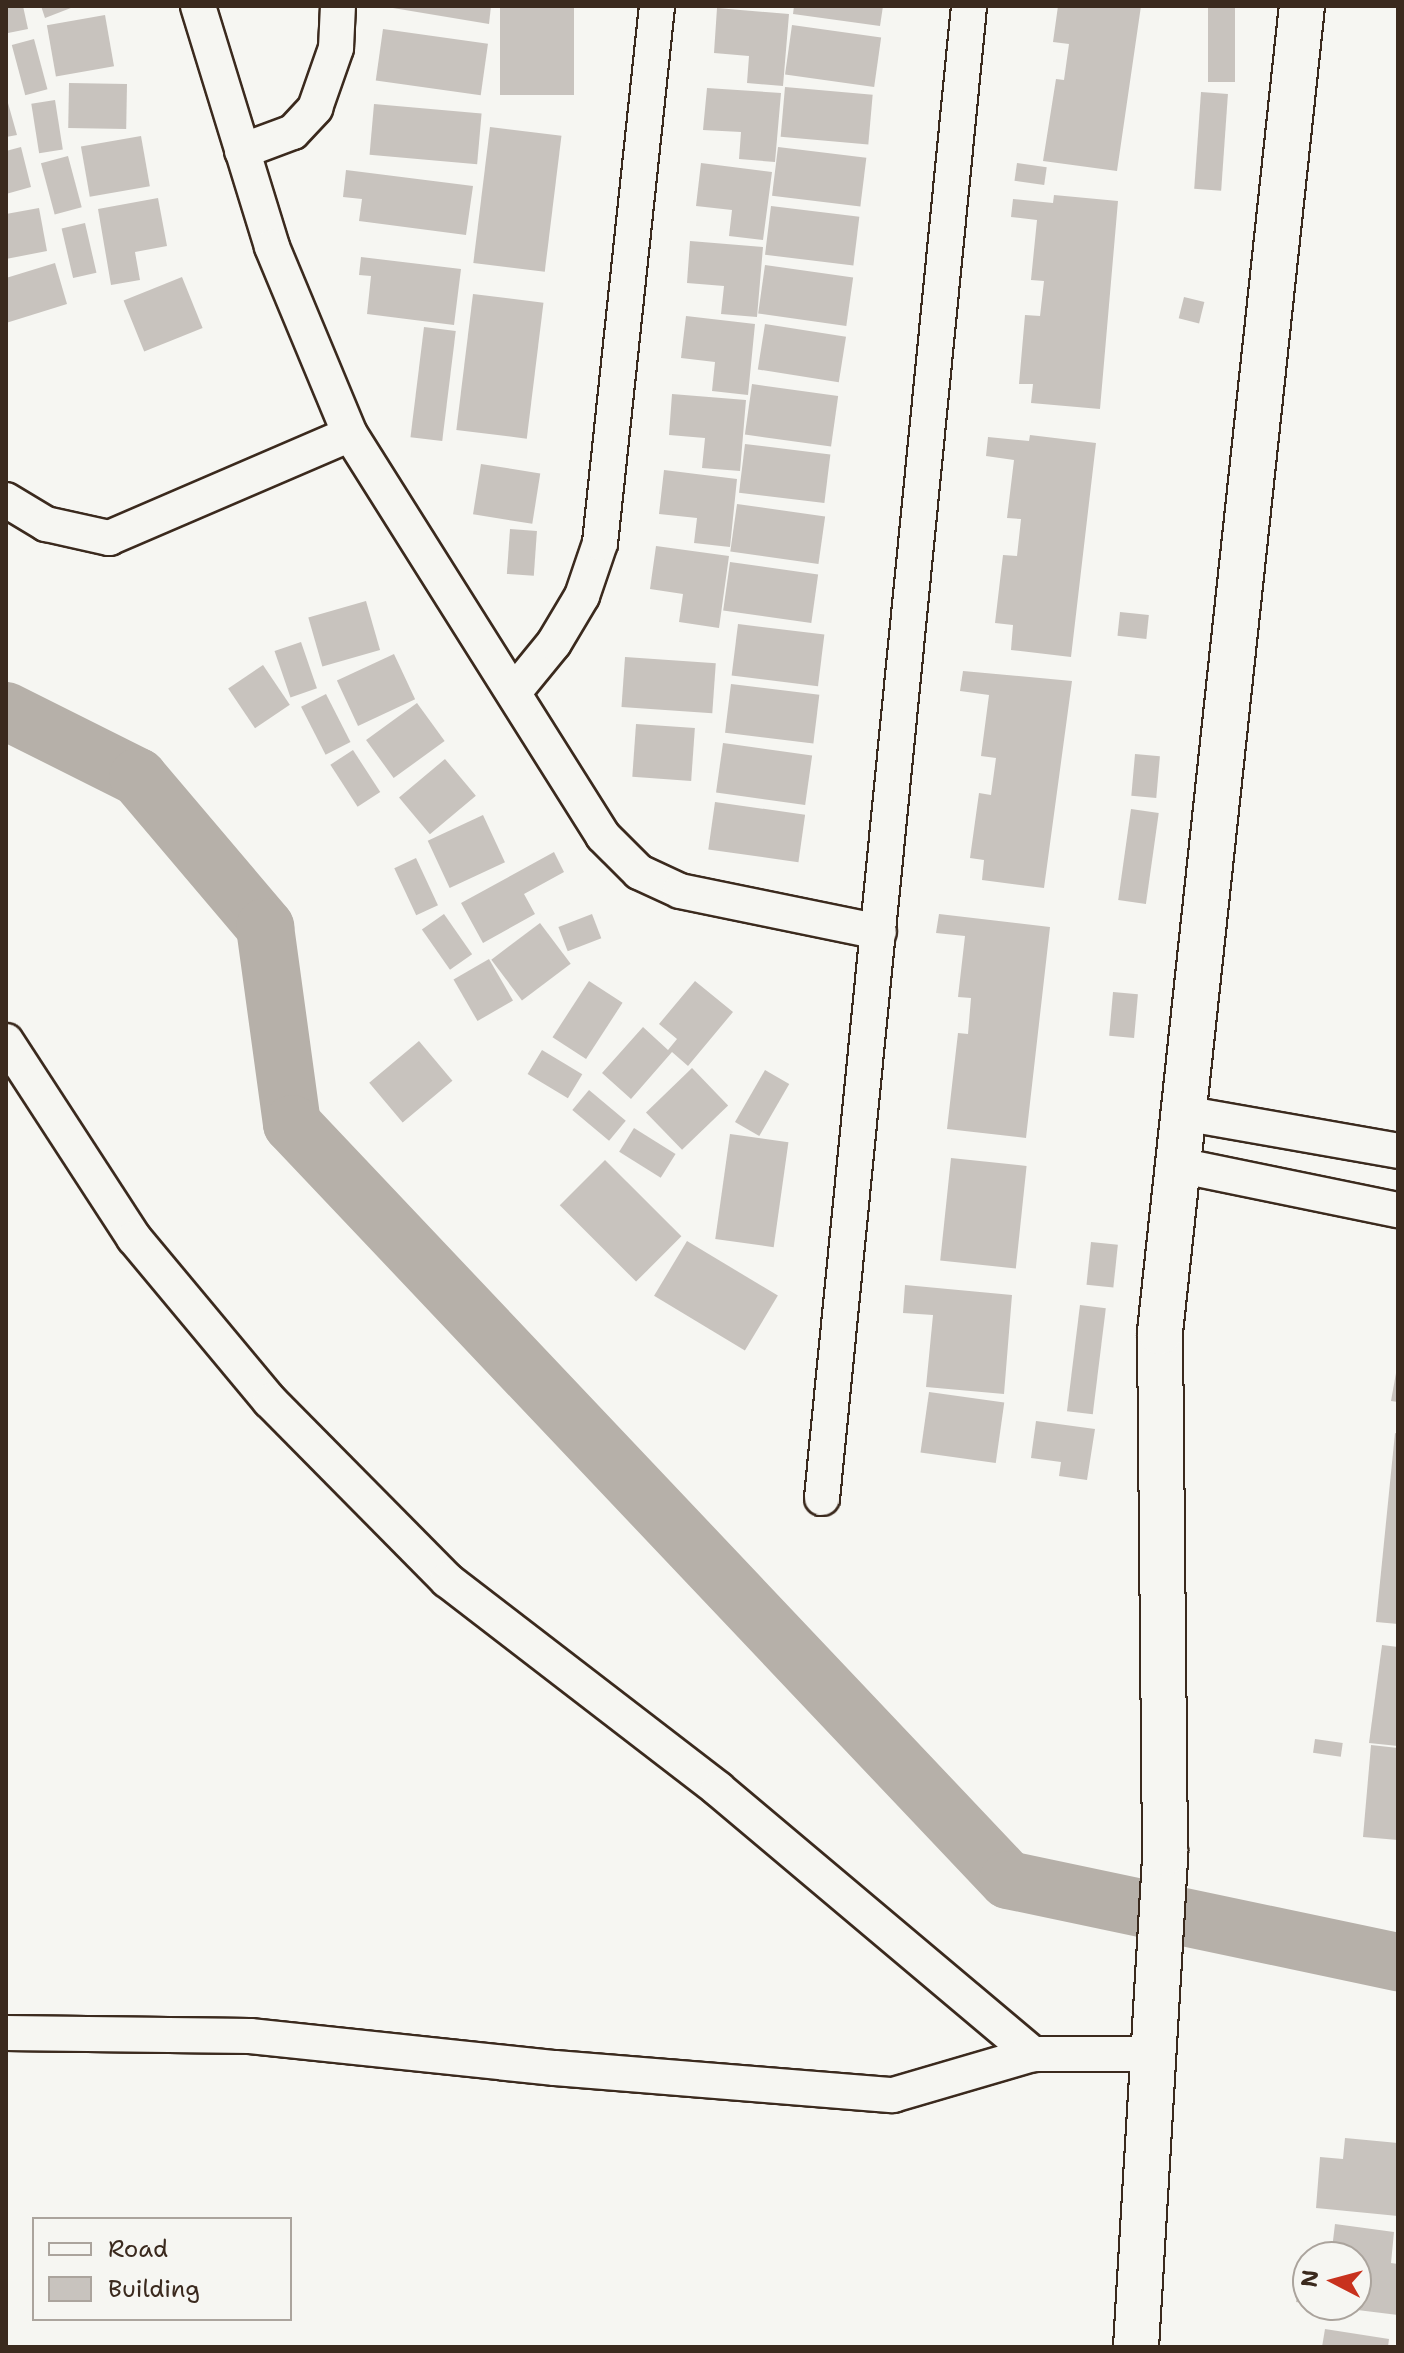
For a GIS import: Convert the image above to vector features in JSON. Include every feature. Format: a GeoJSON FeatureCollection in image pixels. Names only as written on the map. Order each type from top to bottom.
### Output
{"type":"FeatureCollection","features":[{"type":"Feature","properties":{"kind":"street"},"geometry":{"type":"LineString","coordinates":[[198,6],[272,247],[350,434],[603,836],[639,872],[680,891],[879,932]]}},
{"type":"Feature","properties":{"kind":"street"},"geometry":{"type":"LineString","coordinates":[[242,151],[293,132],[315,108],[336,48],[338,6]]}},
{"type":"Feature","properties":{"kind":"street"},"geometry":{"type":"LineString","coordinates":[[514,692],[554,643],[582,596],[600,543],[657,6]]}},
{"type":"Feature","properties":{"kind":"street"},"geometry":{"type":"LineString","coordinates":[[822,1498],[969,6]]}},
{"type":"Feature","properties":{"kind":"street"},"geometry":{"type":"LineString","coordinates":[[1136,2347],[1163,1891],[1160,1332],[1302,6]]}},
{"type":"Feature","properties":{"kind":"street"},"geometry":{"type":"LineString","coordinates":[[6,500],[46,524],[109,538],[350,434]]}},
{"type":"Feature","properties":{"kind":"street"},"geometry":{"type":"LineString","coordinates":[[6,1041],[134,1238],[270,1401],[447,1580],[718,1789],[1033,2054]]}},
{"type":"Feature","properties":{"kind":"street"},"geometry":{"type":"LineString","coordinates":[[1183,1113],[1398,1151]]}},
{"type":"Feature","properties":{"kind":"street"},"geometry":{"type":"LineString","coordinates":[[1178,1165],[1398,1210]]}},
{"type":"Feature","properties":{"kind":"street"},"geometry":{"type":"LineString","coordinates":[[6,2033],[250,2036],[555,2068],[893,2095],[1033,2054],[1151,2054]]}},
{"type":"Feature","properties":{"kind":"building"},"geometry":{"type":"Polygon","coordinates":[[[6,6],[23,6],[28,29],[8,33],[6,6]]]}},
{"type":"Feature","properties":{"kind":"building"},"geometry":{"type":"Polygon","coordinates":[[[41,6],[76,6],[45,18],[41,6]]]}},
{"type":"Feature","properties":{"kind":"building"},"geometry":{"type":"Polygon","coordinates":[[[381,6],[491,6],[489,24],[381,6]]]}},
{"type":"Feature","properties":{"kind":"building"},"geometry":{"type":"Polygon","coordinates":[[[500,6],[574,6],[574,95],[500,95],[500,6]]]}},
{"type":"Feature","properties":{"kind":"building"},"geometry":{"type":"Polygon","coordinates":[[[794,6],[883,6],[880,26],[793,14],[794,6]]]}},
{"type":"Feature","properties":{"kind":"building"},"geometry":{"type":"Polygon","coordinates":[[[1058,6],[1141,6],[1117,171],[1043,161],[1056,79],[1064,80],[1069,44],[1053,42],[1058,6]]]}},
{"type":"Feature","properties":{"kind":"building"},"geometry":{"type":"Polygon","coordinates":[[[1208,6],[1235,6],[1235,82],[1208,82],[1208,6]]]}},
{"type":"Feature","properties":{"kind":"building"},"geometry":{"type":"Polygon","coordinates":[[[717,8],[789,14],[783,86],[747,83],[749,56],[714,53],[717,8]]]}},
{"type":"Feature","properties":{"kind":"building"},"geometry":{"type":"Polygon","coordinates":[[[105,15],[114,66],[56,76],[47,25],[105,15]]]}},
{"type":"Feature","properties":{"kind":"building"},"geometry":{"type":"Polygon","coordinates":[[[792,25],[881,38],[874,87],[785,75],[792,25]]]}},
{"type":"Feature","properties":{"kind":"building"},"geometry":{"type":"Polygon","coordinates":[[[383,29],[488,44],[481,95],[376,80],[383,29]]]}},
{"type":"Feature","properties":{"kind":"building"},"geometry":{"type":"Polygon","coordinates":[[[34,39],[47,89],[25,95],[12,45],[34,39]]]}},
{"type":"Feature","properties":{"kind":"building"},"geometry":{"type":"Polygon","coordinates":[[[69,83],[127,84],[126,129],[68,128],[69,83]]]}},
{"type":"Feature","properties":{"kind":"building"},"geometry":{"type":"Polygon","coordinates":[[[785,87],[873,95],[868,144],[781,137],[785,87]]]}},
{"type":"Feature","properties":{"kind":"building"},"geometry":{"type":"Polygon","coordinates":[[[707,88],[781,93],[775,162],[739,159],[741,132],[703,130],[707,88]]]}},
{"type":"Feature","properties":{"kind":"building"},"geometry":{"type":"Polygon","coordinates":[[[1201,92],[1228,94],[1221,191],[1194,189],[1201,92]]]}},
{"type":"Feature","properties":{"kind":"building"},"geometry":{"type":"Polygon","coordinates":[[[6,96],[17,135],[6,137],[6,96]]]}},
{"type":"Feature","properties":{"kind":"building"},"geometry":{"type":"Polygon","coordinates":[[[55,100],[63,149],[39,153],[31,104],[55,100]]]}},
{"type":"Feature","properties":{"kind":"building"},"geometry":{"type":"Polygon","coordinates":[[[374,104],[482,113],[477,164],[370,155],[374,104]]]}},
{"type":"Feature","properties":{"kind":"building"},"geometry":{"type":"Polygon","coordinates":[[[490,127],[561,136],[545,272],[473,263],[490,127]]]}},
{"type":"Feature","properties":{"kind":"building"},"geometry":{"type":"Polygon","coordinates":[[[141,136],[150,186],[90,197],[81,147],[141,136]]]}},
{"type":"Feature","properties":{"kind":"building"},"geometry":{"type":"Polygon","coordinates":[[[21,147],[31,187],[6,194],[6,151],[21,147]]]}},
{"type":"Feature","properties":{"kind":"building"},"geometry":{"type":"Polygon","coordinates":[[[778,147],[866,158],[860,206],[772,196],[778,147]]]}},
{"type":"Feature","properties":{"kind":"building"},"geometry":{"type":"Polygon","coordinates":[[[68,156],[82,207],[55,214],[41,163],[68,156]]]}},
{"type":"Feature","properties":{"kind":"building"},"geometry":{"type":"Polygon","coordinates":[[[701,163],[772,172],[763,240],[729,236],[732,210],[696,206],[701,163]]]}},
{"type":"Feature","properties":{"kind":"building"},"geometry":{"type":"Polygon","coordinates":[[[1017,163],[1047,167],[1044,185],[1014,181],[1017,163]]]}},
{"type":"Feature","properties":{"kind":"building"},"geometry":{"type":"Polygon","coordinates":[[[346,170],[473,186],[466,235],[359,221],[362,199],[343,197],[346,170]]]}},
{"type":"Feature","properties":{"kind":"building"},"geometry":{"type":"Polygon","coordinates":[[[1054,195],[1118,201],[1100,409],[1031,403],[1033,384],[1019,384],[1025,315],[1040,316],[1044,281],[1031,280],[1037,220],[1011,217],[1013,199],[1053,203],[1054,195]]]}},
{"type":"Feature","properties":{"kind":"building"},"geometry":{"type":"Polygon","coordinates":[[[158,198],[167,246],[135,252],[140,280],[111,285],[98,209],[158,198]]]}},
{"type":"Feature","properties":{"kind":"building"},"geometry":{"type":"Polygon","coordinates":[[[771,206],[859,217],[853,265],[765,255],[771,206]]]}},
{"type":"Feature","properties":{"kind":"building"},"geometry":{"type":"Polygon","coordinates":[[[39,208],[47,251],[6,259],[6,214],[39,208]]]}},
{"type":"Feature","properties":{"kind":"building"},"geometry":{"type":"Polygon","coordinates":[[[85,223],[96,273],[73,278],[62,228],[85,223]]]}},
{"type":"Feature","properties":{"kind":"building"},"geometry":{"type":"Polygon","coordinates":[[[690,241],[763,247],[757,317],[721,314],[724,286],[687,283],[690,241]]]}},
{"type":"Feature","properties":{"kind":"building"},"geometry":{"type":"Polygon","coordinates":[[[361,257],[461,269],[454,325],[367,314],[371,276],[359,275],[361,257]]]}},
{"type":"Feature","properties":{"kind":"building"},"geometry":{"type":"Polygon","coordinates":[[[55,263],[67,304],[6,323],[6,278],[55,263]]]}},
{"type":"Feature","properties":{"kind":"building"},"geometry":{"type":"Polygon","coordinates":[[[765,265],[853,277],[846,326],[758,314],[765,265]]]}},
{"type":"Feature","properties":{"kind":"building"},"geometry":{"type":"Polygon","coordinates":[[[182,277],[203,328],[144,352],[124,301],[182,277]]]}},
{"type":"Feature","properties":{"kind":"building"},"geometry":{"type":"Polygon","coordinates":[[[473,294],[543,303],[527,439],[456,430],[473,294]]]}},
{"type":"Feature","properties":{"kind":"building"},"geometry":{"type":"Polygon","coordinates":[[[1184,297],[1204,302],[1199,323],[1179,318],[1184,297]]]}},
{"type":"Feature","properties":{"kind":"building"},"geometry":{"type":"Polygon","coordinates":[[[686,316],[755,324],[748,395],[712,391],[715,362],[681,358],[686,316]]]}},
{"type":"Feature","properties":{"kind":"building"},"geometry":{"type":"Polygon","coordinates":[[[765,324],[846,337],[839,382],[758,369],[765,324]]]}},
{"type":"Feature","properties":{"kind":"building"},"geometry":{"type":"Polygon","coordinates":[[[424,327],[456,331],[442,441],[410,437],[424,327]]]}},
{"type":"Feature","properties":{"kind":"building"},"geometry":{"type":"Polygon","coordinates":[[[752,384],[838,396],[831,447],[745,435],[752,384]]]}},
{"type":"Feature","properties":{"kind":"building"},"geometry":{"type":"Polygon","coordinates":[[[672,394],[746,400],[740,471],[702,468],[705,438],[669,435],[672,394]]]}},
{"type":"Feature","properties":{"kind":"building"},"geometry":{"type":"Polygon","coordinates":[[[1030,435],[1096,443],[1071,657],[1011,650],[1013,625],[995,623],[1003,555],[1017,556],[1021,519],[1007,518],[1014,460],[986,456],[988,437],[1029,441],[1030,435]]]}},
{"type":"Feature","properties":{"kind":"building"},"geometry":{"type":"Polygon","coordinates":[[[745,444],[830,454],[824,503],[739,493],[745,444]]]}},
{"type":"Feature","properties":{"kind":"building"},"geometry":{"type":"Polygon","coordinates":[[[481,464],[540,473],[532,524],[473,514],[481,464]]]}},
{"type":"Feature","properties":{"kind":"building"},"geometry":{"type":"Polygon","coordinates":[[[664,470],[737,479],[730,547],[694,543],[697,518],[659,514],[664,470]]]}},
{"type":"Feature","properties":{"kind":"building"},"geometry":{"type":"Polygon","coordinates":[[[737,504],[825,516],[818,564],[730,552],[737,504]]]}},
{"type":"Feature","properties":{"kind":"building"},"geometry":{"type":"Polygon","coordinates":[[[510,529],[537,531],[534,576],[507,574],[510,529]]]}},
{"type":"Feature","properties":{"kind":"building"},"geometry":{"type":"Polygon","coordinates":[[[656,546],[729,556],[719,628],[679,622],[683,594],[650,589],[656,546]]]}},
{"type":"Feature","properties":{"kind":"building"},"geometry":{"type":"Polygon","coordinates":[[[730,562],[818,574],[811,623],[723,611],[730,562]]]}},
{"type":"Feature","properties":{"kind":"building"},"geometry":{"type":"Polygon","coordinates":[[[366,601],[380,650],[322,667],[308,618],[366,601]]]}},
{"type":"Feature","properties":{"kind":"building"},"geometry":{"type":"Polygon","coordinates":[[[1120,612],[1149,615],[1146,639],[1117,636],[1120,612]]]}},
{"type":"Feature","properties":{"kind":"building"},"geometry":{"type":"Polygon","coordinates":[[[738,624],[824,635],[818,686],[732,676],[738,624]]]}},
{"type":"Feature","properties":{"kind":"building"},"geometry":{"type":"Polygon","coordinates":[[[301,642],[317,688],[290,697],[275,651],[301,642]]]}},
{"type":"Feature","properties":{"kind":"building"},"geometry":{"type":"Polygon","coordinates":[[[394,654],[415,699],[358,726],[337,681],[394,654]]]}},
{"type":"Feature","properties":{"kind":"building"},"geometry":{"type":"Polygon","coordinates":[[[625,657],[716,663],[712,713],[622,707],[625,657]]]}},
{"type":"Feature","properties":{"kind":"building"},"geometry":{"type":"Polygon","coordinates":[[[263,665],[290,705],[255,728],[228,688],[263,665]]]}},
{"type":"Feature","properties":{"kind":"building"},"geometry":{"type":"Polygon","coordinates":[[[963,671],[1072,681],[1044,888],[982,880],[984,860],[970,858],[979,793],[991,795],[996,758],[981,756],[989,695],[960,691],[963,671]]]}},
{"type":"Feature","properties":{"kind":"building"},"geometry":{"type":"Polygon","coordinates":[[[731,684],[819,695],[813,743],[725,733],[731,684]]]}},
{"type":"Feature","properties":{"kind":"building"},"geometry":{"type":"Polygon","coordinates":[[[326,694],[351,742],[326,755],[301,707],[326,694]]]}},
{"type":"Feature","properties":{"kind":"building"},"geometry":{"type":"Polygon","coordinates":[[[417,703],[445,741],[394,778],[366,740],[417,703]]]}},
{"type":"Feature","properties":{"kind":"building"},"geometry":{"type":"Polygon","coordinates":[[[636,724],[695,728],[691,781],[632,777],[636,724]]]}},
{"type":"Feature","properties":{"kind":"building"},"geometry":{"type":"Polygon","coordinates":[[[723,743],[812,756],[805,805],[716,793],[723,743]]]}},
{"type":"Feature","properties":{"kind":"building"},"geometry":{"type":"Polygon","coordinates":[[[353,750],[380,792],[358,807],[330,765],[353,750]]]}},
{"type":"Feature","properties":{"kind":"building"},"geometry":{"type":"Polygon","coordinates":[[[1135,754],[1160,756],[1156,798],[1131,796],[1135,754]]]}},
{"type":"Feature","properties":{"kind":"building"},"geometry":{"type":"Polygon","coordinates":[[[445,759],[476,796],[430,834],[399,798],[445,759]]]}},
{"type":"Feature","properties":{"kind":"building"},"geometry":{"type":"Polygon","coordinates":[[[715,802],[805,815],[798,862],[708,850],[715,802]]]}},
{"type":"Feature","properties":{"kind":"building"},"geometry":{"type":"Polygon","coordinates":[[[1131,809],[1159,813],[1146,904],[1118,900],[1131,809]]]}},
{"type":"Feature","properties":{"kind":"building"},"geometry":{"type":"Polygon","coordinates":[[[483,815],[505,862],[450,888],[428,841],[483,815]]]}},
{"type":"Feature","properties":{"kind":"building"},"geometry":{"type":"Polygon","coordinates":[[[554,852],[564,872],[524,894],[535,914],[483,943],[461,903],[554,852]]]}},
{"type":"Feature","properties":{"kind":"building"},"geometry":{"type":"Polygon","coordinates":[[[416,858],[438,905],[416,915],[394,868],[416,858]]]}},
{"type":"Feature","properties":{"kind":"building"},"geometry":{"type":"Polygon","coordinates":[[[444,914],[472,954],[450,970],[422,929],[444,914]]]}},
{"type":"Feature","properties":{"kind":"building"},"geometry":{"type":"Polygon","coordinates":[[[592,914],[601,938],[568,951],[558,927],[592,914]]]}},
{"type":"Feature","properties":{"kind":"building"},"geometry":{"type":"Polygon","coordinates":[[[939,914],[1050,927],[1026,1138],[947,1129],[958,1033],[968,1034],[971,998],[958,997],[965,936],[936,933],[939,914]]]}},
{"type":"Feature","properties":{"kind":"building"},"geometry":{"type":"Polygon","coordinates":[[[540,923],[571,964],[522,1000],[491,960],[540,923]]]}},
{"type":"Feature","properties":{"kind":"building"},"geometry":{"type":"Polygon","coordinates":[[[489,959],[513,1001],[477,1021],[453,980],[489,959]]]}},
{"type":"Feature","properties":{"kind":"building"},"geometry":{"type":"Polygon","coordinates":[[[589,981],[623,1003],[586,1059],[553,1037],[589,981]]]}},
{"type":"Feature","properties":{"kind":"building"},"geometry":{"type":"Polygon","coordinates":[[[695,981],[733,1012],[688,1066],[672,1052],[631,1099],[602,1073],[643,1027],[668,1050],[677,1039],[659,1024],[695,981]]]}},
{"type":"Feature","properties":{"kind":"building"},"geometry":{"type":"Polygon","coordinates":[[[1113,992],[1138,994],[1134,1038],[1109,1036],[1113,992]]]}},
{"type":"Feature","properties":{"kind":"building"},"geometry":{"type":"Polygon","coordinates":[[[419,1041],[452,1081],[403,1123],[369,1083],[419,1041]]]}},
{"type":"Feature","properties":{"kind":"building"},"geometry":{"type":"Polygon","coordinates":[[[542,1050],[582,1074],[568,1098],[528,1074],[542,1050]]]}},
{"type":"Feature","properties":{"kind":"building"},"geometry":{"type":"Polygon","coordinates":[[[692,1068],[728,1105],[682,1150],[646,1112],[692,1068]]]}},
{"type":"Feature","properties":{"kind":"building"},"geometry":{"type":"Polygon","coordinates":[[[765,1070],[789,1084],[759,1136],[735,1122],[765,1070]]]}},
{"type":"Feature","properties":{"kind":"building"},"geometry":{"type":"Polygon","coordinates":[[[589,1090],[626,1121],[609,1141],[572,1110],[589,1090]]]}},
{"type":"Feature","properties":{"kind":"building"},"geometry":{"type":"Polygon","coordinates":[[[634,1128],[676,1154],[661,1178],[619,1152],[634,1128]]]}},
{"type":"Feature","properties":{"kind":"building"},"geometry":{"type":"Polygon","coordinates":[[[730,1134],[788,1142],[774,1247],[715,1239],[730,1134]]]}},
{"type":"Feature","properties":{"kind":"building"},"geometry":{"type":"Polygon","coordinates":[[[951,1158],[1027,1166],[1016,1268],[940,1260],[951,1158]]]}},
{"type":"Feature","properties":{"kind":"building"},"geometry":{"type":"Polygon","coordinates":[[[605,1160],[681,1236],[636,1282],[560,1205],[605,1160]]]}},
{"type":"Feature","properties":{"kind":"building"},"geometry":{"type":"Polygon","coordinates":[[[687,1241],[778,1296],[745,1350],[654,1296],[687,1241]]]}},
{"type":"Feature","properties":{"kind":"building"},"geometry":{"type":"Polygon","coordinates":[[[1091,1242],[1118,1245],[1113,1288],[1087,1285],[1091,1242]]]}},
{"type":"Feature","properties":{"kind":"building"},"geometry":{"type":"Polygon","coordinates":[[[905,1285],[1012,1295],[1004,1394],[926,1387],[933,1315],[903,1313],[905,1285]]]}},
{"type":"Feature","properties":{"kind":"building"},"geometry":{"type":"Polygon","coordinates":[[[1080,1305],[1106,1308],[1093,1414],[1067,1411],[1080,1305]]]}},
{"type":"Feature","properties":{"kind":"building"},"geometry":{"type":"Polygon","coordinates":[[[1398,1362],[1398,1402],[1391,1401],[1398,1362]]]}},
{"type":"Feature","properties":{"kind":"building"},"geometry":{"type":"Polygon","coordinates":[[[929,1392],[1004,1403],[996,1463],[921,1452],[929,1392]]]}},
{"type":"Feature","properties":{"kind":"building"},"geometry":{"type":"Polygon","coordinates":[[[1036,1421],[1095,1429],[1087,1480],[1059,1476],[1061,1462],[1031,1458],[1036,1421]]]}},
{"type":"Feature","properties":{"kind":"building"},"geometry":{"type":"Polygon","coordinates":[[[1395,1433],[1398,1434],[1398,1624],[1376,1622],[1395,1433]]]}},
{"type":"Feature","properties":{"kind":"building"},"geometry":{"type":"Polygon","coordinates":[[[1382,1645],[1398,1647],[1398,1746],[1369,1743],[1382,1645]]]}},
{"type":"Feature","properties":{"kind":"building"},"geometry":{"type":"Polygon","coordinates":[[[1315,1739],[1343,1743],[1341,1757],[1313,1753],[1315,1739]]]}},
{"type":"Feature","properties":{"kind":"building"},"geometry":{"type":"Polygon","coordinates":[[[1371,1745],[1398,1748],[1398,1840],[1363,1837],[1371,1745]]]}},
{"type":"Feature","properties":{"kind":"building"},"geometry":{"type":"Polygon","coordinates":[[[1345,2138],[1398,2143],[1398,2216],[1316,2208],[1320,2157],[1343,2159],[1345,2138]]]}},
{"type":"Feature","properties":{"kind":"building"},"geometry":{"type":"Polygon","coordinates":[[[1335,2224],[1394,2232],[1391,2263],[1398,2264],[1398,2315],[1372,2312],[1372,2241],[1333,2241],[1335,2224]]]}},
{"type":"Feature","properties":{"kind":"building"},"geometry":{"type":"Polygon","coordinates":[[[1325,2329],[1389,2339],[1388,2347],[1322,2347],[1325,2329]]]}},
{"type":"Feature","properties":{"kind":"waterway"},"geometry":{"type":"LineString","coordinates":[[6,711],[138,777],[265,927],[292,1124],[1008,1880],[1398,1962]]}}]}
